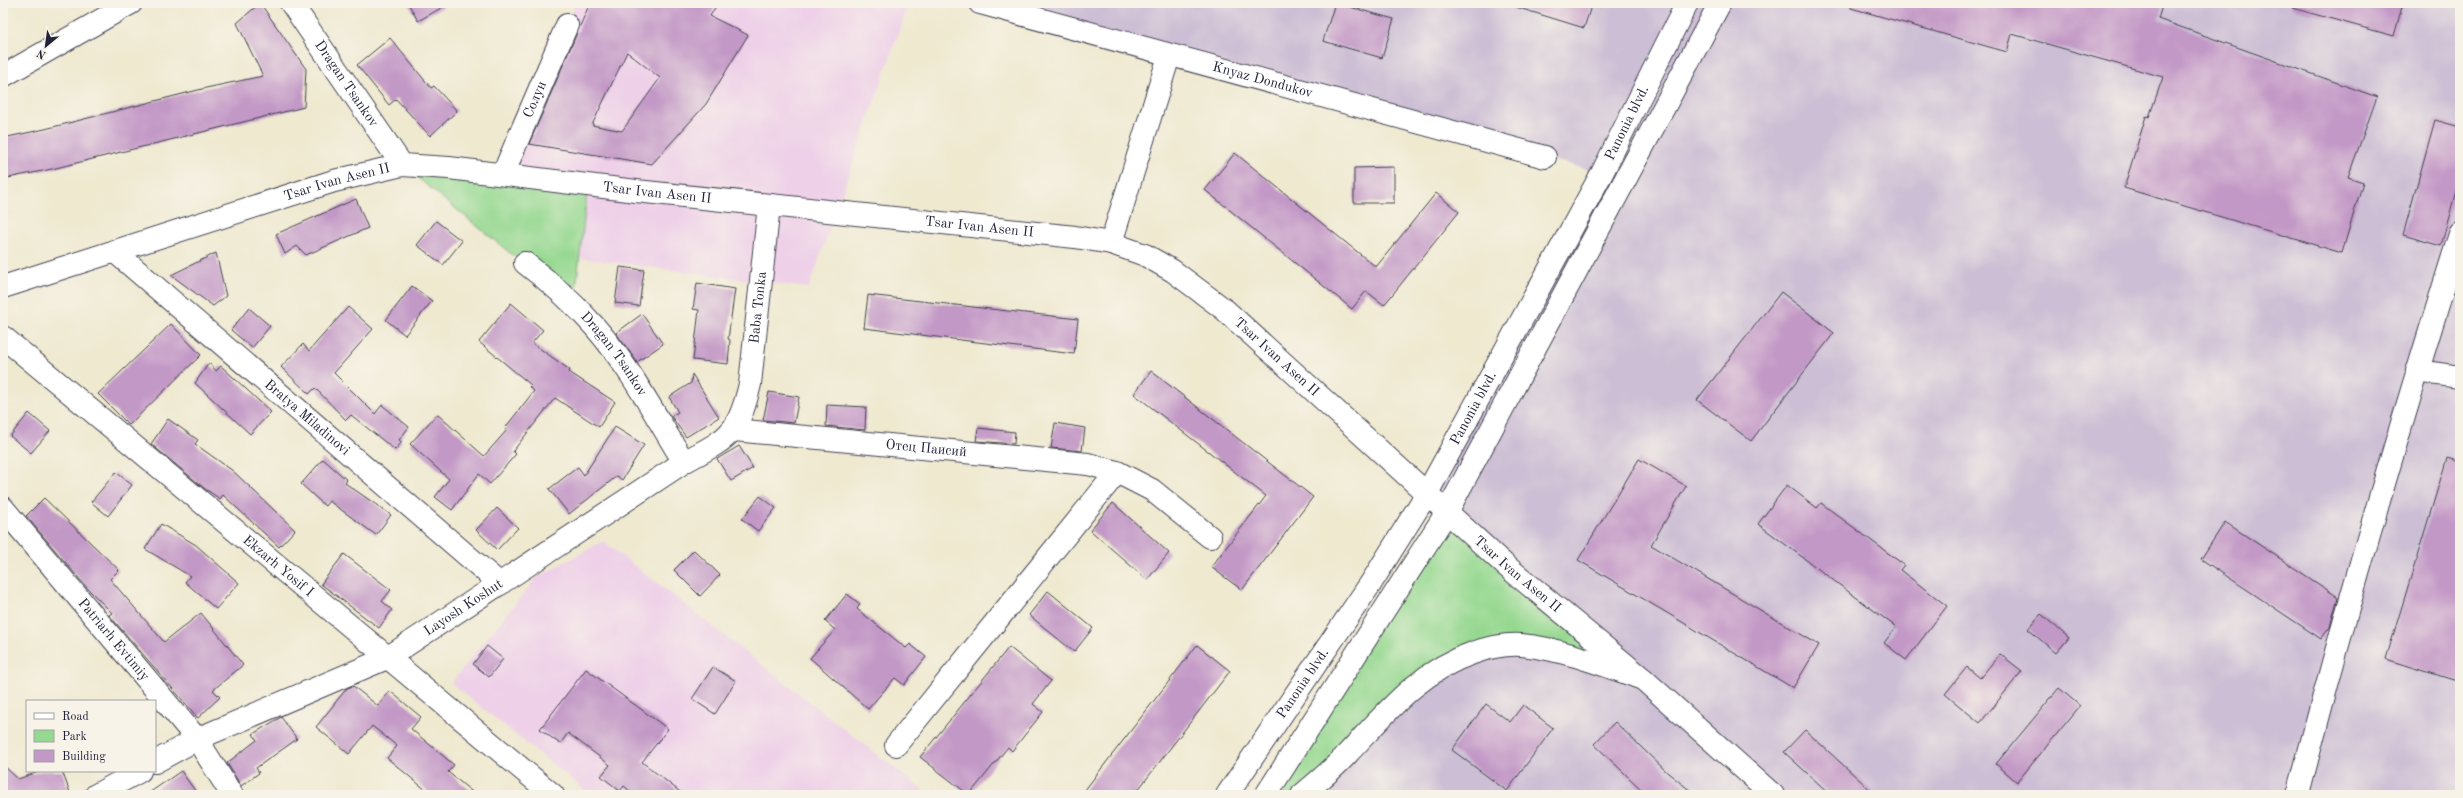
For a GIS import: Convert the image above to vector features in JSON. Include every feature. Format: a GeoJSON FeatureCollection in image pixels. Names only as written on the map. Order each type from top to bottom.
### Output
{"type":"FeatureCollection","features":[{"type":"Feature","properties":{"kind":"street"},"geometry":{"type":"LineString","coordinates":[[3,76],[132,3]]}},
{"type":"Feature","properties":{"kind":"street","name":"Dragan Tsankov"},"geometry":{"type":"LineString","coordinates":[[291,3],[402,165]]}},
{"type":"Feature","properties":{"kind":"street","name":"Knyaz Dondukov"},"geometry":{"type":"LineString","coordinates":[[980,3],[1169,56],[1546,157]]}},
{"type":"Feature","properties":{"kind":"street","name":"Panonia blvd."},"geometry":{"type":"LineString","coordinates":[[1227,795],[1371,583],[1426,495],[1602,172],[1687,3]]}},
{"type":"Feature","properties":{"kind":"street","name":"Panonia blvd."},"geometry":{"type":"LineString","coordinates":[[1266,795],[1447,512],[1720,3]]}},
{"type":"Feature","properties":{"kind":"street","name":"Солун"},"geometry":{"type":"LineString","coordinates":[[503,174],[566,25]]}},
{"type":"Feature","properties":{"kind":"street"},"geometry":{"type":"LineString","coordinates":[[1111,243],[1169,56]]}},
{"type":"Feature","properties":{"kind":"street","name":"Tsar Ivan Asen II"},"geometry":{"type":"LineString","coordinates":[[3,287],[334,181],[402,165],[503,174],[769,205],[1075,237],[1111,243],[1145,255],[1156,261],[1225,310],[1426,495],[1447,512],[1505,565],[1643,679],[1773,795]]}},
{"type":"Feature","properties":{"kind":"street","name":"Baba Tonka"},"geometry":{"type":"LineString","coordinates":[[744,410],[750,384],[769,205]]}},
{"type":"Feature","properties":{"kind":"street"},"geometry":{"type":"LineString","coordinates":[[2298,795],[2323,698],[2417,371],[2460,234]]}},
{"type":"Feature","properties":{"kind":"street","name":"Bratya Miladinovi"},"geometry":{"type":"LineString","coordinates":[[114,252],[500,584]]}},
{"type":"Feature","properties":{"kind":"street","name":"Dragan Tsankov"},"geometry":{"type":"LineString","coordinates":[[525,263],[574,305],[596,328],[624,367],[684,462]]}},
{"type":"Feature","properties":{"kind":"street","name":"Ekzarh Yosif I"},"geometry":{"type":"LineString","coordinates":[[3,337],[553,795]]}},
{"type":"Feature","properties":{"kind":"street"},"geometry":{"type":"LineString","coordinates":[[2417,371],[2460,377]]}},
{"type":"Feature","properties":{"kind":"street","name":"Layosh Koshut"},"geometry":{"type":"LineString","coordinates":[[156,761],[197,739],[387,658],[684,462],[717,445],[734,430],[744,410]]}},
{"type":"Feature","properties":{"kind":"street","name":"Отец Паисий"},"geometry":{"type":"LineString","coordinates":[[734,430],[1088,464],[1117,472],[1152,490],[1210,537]]}},
{"type":"Feature","properties":{"kind":"street"},"geometry":{"type":"LineString","coordinates":[[896,745],[1117,472]]}},
{"type":"Feature","properties":{"kind":"street","name":"Patriarh Evtimiy"},"geometry":{"type":"LineString","coordinates":[[3,508],[197,739],[232,795]]}},
{"type":"Feature","properties":{"kind":"street"},"geometry":{"type":"LineString","coordinates":[[1302,795],[1349,753],[1378,719],[1408,690],[1432,672],[1462,656],[1488,648],[1519,645],[1583,658],[1643,679]]}},
{"type":"Feature","properties":{"kind":"street"},"geometry":{"type":"LineString","coordinates":[[96,795],[138,772]]}},
{"type":"Feature","properties":{"kind":"shaded area"},"geometry":{"type":"Polygon","coordinates":[[[576,3],[909,3],[809,288],[580,258],[588,185],[503,174],[576,3]]]}},
{"type":"Feature","properties":{"kind":"shaded area"},"geometry":{"type":"Polygon","coordinates":[[[980,3],[2460,3],[2460,795],[1302,795],[1378,719],[1487,648],[1426,495],[1601,173],[980,3]]]}},
{"type":"Feature","properties":{"kind":"shaded area"},"geometry":{"type":"Polygon","coordinates":[[[603,541],[929,795],[591,795],[451,683],[536,578],[603,541]]]}},
{"type":"Feature","properties":{"kind":"green space"},"geometry":{"type":"Polygon","coordinates":[[[402,165],[588,185],[574,305],[402,165]]]}},
{"type":"Feature","properties":{"kind":"green space"},"geometry":{"type":"Polygon","coordinates":[[[1447,512],[1643,679],[1551,650],[1456,659],[1302,795],[1266,795],[1447,512]]]}},
{"type":"Feature","properties":{"kind":"building"},"geometry":{"type":"Polygon","coordinates":[[[260,3],[306,69],[304,107],[52,169],[3,179],[3,138],[45,129],[206,88],[263,76],[237,23],[260,3]]]}},
{"type":"Feature","properties":{"kind":"building"},"geometry":{"type":"Polygon","coordinates":[[[408,3],[450,3],[418,21],[408,3]]]}},
{"type":"Feature","properties":{"kind":"building"},"geometry":{"type":"Polygon","coordinates":[[[590,3],[718,3],[710,16],[748,35],[706,104],[652,164],[529,144],[590,3]],[[627,52],[592,125],[622,131],[660,78],[627,52]]]}},
{"type":"Feature","properties":{"kind":"building"},"geometry":{"type":"Polygon","coordinates":[[[1335,3],[1394,19],[1382,58],[1323,41],[1335,3]]]}},
{"type":"Feature","properties":{"kind":"building"},"geometry":{"type":"Polygon","coordinates":[[[1516,3],[1592,3],[1584,28],[1516,7],[1516,3]]]}},
{"type":"Feature","properties":{"kind":"building"},"geometry":{"type":"Polygon","coordinates":[[[1851,3],[2163,3],[2158,19],[2377,97],[2348,177],[2363,182],[2342,253],[2124,188],[2146,116],[2149,117],[2163,77],[2012,34],[2007,52],[1851,8],[1851,3]]]}},
{"type":"Feature","properties":{"kind":"building"},"geometry":{"type":"Polygon","coordinates":[[[2293,3],[2403,3],[2394,36],[2292,8],[2293,3]]]}},
{"type":"Feature","properties":{"kind":"building"},"geometry":{"type":"Polygon","coordinates":[[[390,38],[431,88],[434,86],[457,111],[430,136],[396,99],[389,105],[357,65],[390,38]]]}},
{"type":"Feature","properties":{"kind":"building"},"geometry":{"type":"Polygon","coordinates":[[[2435,120],[2460,127],[2460,176],[2441,246],[2403,235],[2435,120]]]}},
{"type":"Feature","properties":{"kind":"building"},"geometry":{"type":"Polygon","coordinates":[[[1235,153],[1376,267],[1436,193],[1459,212],[1384,305],[1366,291],[1352,309],[1205,190],[1235,153]]]}},
{"type":"Feature","properties":{"kind":"building"},"geometry":{"type":"Polygon","coordinates":[[[1394,167],[1394,203],[1354,203],[1354,168],[1394,167]]]}},
{"type":"Feature","properties":{"kind":"building"},"geometry":{"type":"Polygon","coordinates":[[[356,199],[368,228],[306,255],[297,246],[285,254],[276,234],[356,199]]]}},
{"type":"Feature","properties":{"kind":"building"},"geometry":{"type":"Polygon","coordinates":[[[436,221],[462,241],[443,265],[417,245],[436,221]]]}},
{"type":"Feature","properties":{"kind":"building"},"geometry":{"type":"Polygon","coordinates":[[[216,253],[226,296],[213,306],[171,275],[216,253]]]}},
{"type":"Feature","properties":{"kind":"building"},"geometry":{"type":"Polygon","coordinates":[[[620,267],[644,270],[639,306],[615,303],[620,267]]]}},
{"type":"Feature","properties":{"kind":"building"},"geometry":{"type":"Polygon","coordinates":[[[697,283],[735,289],[728,339],[730,340],[728,364],[693,360],[699,310],[693,309],[697,283]]]}},
{"type":"Feature","properties":{"kind":"building"},"geometry":{"type":"Polygon","coordinates":[[[412,286],[432,301],[405,335],[386,320],[412,286]]]}},
{"type":"Feature","properties":{"kind":"building"},"geometry":{"type":"Polygon","coordinates":[[[1781,292],[1834,333],[1751,441],[1697,400],[1781,292]]]}},
{"type":"Feature","properties":{"kind":"building"},"geometry":{"type":"Polygon","coordinates":[[[868,295],[1078,319],[1074,354],[864,328],[868,295]]]}},
{"type":"Feature","properties":{"kind":"building"},"geometry":{"type":"Polygon","coordinates":[[[511,303],[543,330],[532,343],[570,370],[569,372],[615,402],[599,427],[555,398],[513,451],[516,454],[490,484],[479,474],[452,510],[435,497],[449,479],[410,444],[437,414],[484,456],[507,430],[505,428],[534,391],[529,387],[531,385],[479,342],[511,303]]]}},
{"type":"Feature","properties":{"kind":"building"},"geometry":{"type":"Polygon","coordinates":[[[348,307],[373,329],[334,373],[375,414],[382,405],[409,427],[399,440],[402,442],[395,450],[351,415],[346,420],[315,388],[309,394],[281,367],[303,344],[309,351],[348,307]]]}},
{"type":"Feature","properties":{"kind":"building"},"geometry":{"type":"Polygon","coordinates":[[[249,308],[270,326],[252,348],[231,330],[249,308]]]}},
{"type":"Feature","properties":{"kind":"building"},"geometry":{"type":"Polygon","coordinates":[[[642,314],[663,344],[637,362],[616,333],[642,314]]]}},
{"type":"Feature","properties":{"kind":"building"},"geometry":{"type":"Polygon","coordinates":[[[171,324],[201,355],[129,425],[98,394],[171,324]]]}},
{"type":"Feature","properties":{"kind":"building"},"geometry":{"type":"Polygon","coordinates":[[[209,363],[216,371],[221,366],[271,412],[250,434],[195,383],[209,363]]]}},
{"type":"Feature","properties":{"kind":"building"},"geometry":{"type":"Polygon","coordinates":[[[1151,371],[1313,497],[1242,590],[1211,567],[1266,496],[1134,394],[1151,371]]]}},
{"type":"Feature","properties":{"kind":"building"},"geometry":{"type":"Polygon","coordinates":[[[692,374],[719,417],[686,437],[671,416],[678,412],[669,397],[691,383],[692,374]]]}},
{"type":"Feature","properties":{"kind":"building"},"geometry":{"type":"Polygon","coordinates":[[[769,392],[799,397],[794,423],[763,420],[769,392]]]}},
{"type":"Feature","properties":{"kind":"building"},"geometry":{"type":"Polygon","coordinates":[[[827,405],[866,407],[865,430],[826,426],[827,405]]]}},
{"type":"Feature","properties":{"kind":"building"},"geometry":{"type":"Polygon","coordinates":[[[29,413],[50,431],[31,453],[10,436],[29,413]]]}},
{"type":"Feature","properties":{"kind":"building"},"geometry":{"type":"Polygon","coordinates":[[[168,419],[198,440],[195,444],[233,471],[295,530],[279,547],[223,495],[220,499],[204,488],[151,444],[168,419]]]}},
{"type":"Feature","properties":{"kind":"building"},"geometry":{"type":"Polygon","coordinates":[[[1055,423],[1085,428],[1082,451],[1051,448],[1055,423]]]}},
{"type":"Feature","properties":{"kind":"building"},"geometry":{"type":"Polygon","coordinates":[[[615,427],[644,445],[622,480],[617,476],[569,514],[549,489],[578,467],[584,475],[615,427]]]}},
{"type":"Feature","properties":{"kind":"building"},"geometry":{"type":"Polygon","coordinates":[[[978,428],[1015,432],[1014,444],[976,441],[978,428]]]}},
{"type":"Feature","properties":{"kind":"building"},"geometry":{"type":"Polygon","coordinates":[[[739,446],[753,468],[731,481],[717,459],[739,446]]]}},
{"type":"Feature","properties":{"kind":"building"},"geometry":{"type":"Polygon","coordinates":[[[2447,458],[2460,462],[2460,682],[2386,659],[2447,458]]]}},
{"type":"Feature","properties":{"kind":"building"},"geometry":{"type":"Polygon","coordinates":[[[323,459],[347,480],[345,483],[391,515],[376,535],[329,501],[325,506],[301,484],[323,459]]]}},
{"type":"Feature","properties":{"kind":"building"},"geometry":{"type":"Polygon","coordinates":[[[1639,459],[1686,486],[1651,545],[1819,645],[1793,688],[1578,560],[1639,459]]]}},
{"type":"Feature","properties":{"kind":"building"},"geometry":{"type":"Polygon","coordinates":[[[116,472],[132,485],[108,516],[91,502],[116,472]]]}},
{"type":"Feature","properties":{"kind":"building"},"geometry":{"type":"Polygon","coordinates":[[[1787,485],[1817,508],[1821,503],[1904,565],[1900,570],[1947,606],[1906,660],[1884,643],[1896,627],[1758,524],[1787,485]]]}},
{"type":"Feature","properties":{"kind":"building"},"geometry":{"type":"Polygon","coordinates":[[[760,496],[776,508],[758,531],[742,519],[760,496]]]}},
{"type":"Feature","properties":{"kind":"building"},"geometry":{"type":"Polygon","coordinates":[[[44,498],[119,570],[110,579],[164,642],[201,613],[243,665],[213,690],[220,697],[198,718],[109,615],[112,613],[88,589],[26,516],[44,498]]]}},
{"type":"Feature","properties":{"kind":"building"},"geometry":{"type":"Polygon","coordinates":[[[1113,503],[1169,553],[1147,580],[1090,530],[1113,503]]]}},
{"type":"Feature","properties":{"kind":"building"},"geometry":{"type":"Polygon","coordinates":[[[497,508],[518,528],[497,550],[476,530],[497,508]]]}},
{"type":"Feature","properties":{"kind":"building"},"geometry":{"type":"Polygon","coordinates":[[[2225,522],[2338,597],[2330,627],[2321,639],[2201,559],[2225,522]]]}},
{"type":"Feature","properties":{"kind":"building"},"geometry":{"type":"Polygon","coordinates":[[[161,524],[196,545],[239,583],[216,609],[185,582],[190,576],[145,549],[161,524]]]}},
{"type":"Feature","properties":{"kind":"building"},"geometry":{"type":"Polygon","coordinates":[[[694,550],[720,575],[700,596],[674,570],[694,550]]]}},
{"type":"Feature","properties":{"kind":"building"},"geometry":{"type":"Polygon","coordinates":[[[344,554],[391,590],[382,601],[392,610],[379,628],[321,584],[344,554]]]}},
{"type":"Feature","properties":{"kind":"building"},"geometry":{"type":"Polygon","coordinates":[[[1048,591],[1093,628],[1074,652],[1029,615],[1048,591]]]}},
{"type":"Feature","properties":{"kind":"building"},"geometry":{"type":"Polygon","coordinates":[[[847,594],[860,604],[857,609],[906,648],[910,644],[926,657],[904,685],[895,678],[868,709],[810,658],[835,630],[825,621],[847,594]]]}},
{"type":"Feature","properties":{"kind":"building"},"geometry":{"type":"Polygon","coordinates":[[[2041,614],[2069,638],[2056,653],[2028,629],[2041,614]]]}},
{"type":"Feature","properties":{"kind":"building"},"geometry":{"type":"Polygon","coordinates":[[[1197,645],[1230,671],[1134,795],[1081,795],[1197,645]]]}},
{"type":"Feature","properties":{"kind":"building"},"geometry":{"type":"Polygon","coordinates":[[[487,646],[503,659],[489,677],[473,664],[487,646]]]}},
{"type":"Feature","properties":{"kind":"building"},"geometry":{"type":"Polygon","coordinates":[[[1009,647],[1051,681],[1033,704],[1043,712],[1012,751],[1008,747],[969,795],[920,757],[1009,647]]]}},
{"type":"Feature","properties":{"kind":"building"},"geometry":{"type":"Polygon","coordinates":[[[2000,654],[2022,671],[1980,723],[1945,694],[1967,667],[1980,678],[2000,654]]]}},
{"type":"Feature","properties":{"kind":"building"},"geometry":{"type":"Polygon","coordinates":[[[713,667],[736,681],[715,714],[692,699],[713,667]]]}},
{"type":"Feature","properties":{"kind":"building"},"geometry":{"type":"Polygon","coordinates":[[[586,669],[668,729],[642,762],[684,795],[635,795],[624,786],[620,791],[601,776],[610,765],[568,733],[560,744],[540,729],[586,669]]]}},
{"type":"Feature","properties":{"kind":"building"},"geometry":{"type":"Polygon","coordinates":[[[353,686],[378,706],[390,691],[421,717],[411,729],[454,765],[448,772],[476,795],[432,795],[387,758],[397,746],[372,726],[349,754],[316,727],[347,688],[353,686]]]}},
{"type":"Feature","properties":{"kind":"building"},"geometry":{"type":"Polygon","coordinates":[[[2059,688],[2080,706],[2017,782],[1996,764],[2059,688]]]}},
{"type":"Feature","properties":{"kind":"building"},"geometry":{"type":"Polygon","coordinates":[[[1486,704],[1510,722],[1523,705],[1553,728],[1507,791],[1452,750],[1486,704]]]}},
{"type":"Feature","properties":{"kind":"building"},"geometry":{"type":"Polygon","coordinates":[[[281,717],[297,739],[256,768],[259,773],[241,786],[227,763],[257,740],[253,734],[281,717]]]}},
{"type":"Feature","properties":{"kind":"building"},"geometry":{"type":"Polygon","coordinates":[[[1615,722],[1668,773],[1696,795],[1647,795],[1594,744],[1615,722]]]}},
{"type":"Feature","properties":{"kind":"building"},"geometry":{"type":"Polygon","coordinates":[[[1805,730],[1876,795],[1831,795],[1784,752],[1805,730]]]}},
{"type":"Feature","properties":{"kind":"building"},"geometry":{"type":"Polygon","coordinates":[[[3,765],[18,779],[38,772],[62,772],[71,795],[3,795],[3,765]]]}},
{"type":"Feature","properties":{"kind":"building"},"geometry":{"type":"Polygon","coordinates":[[[181,771],[198,795],[146,795],[181,771]]]}}]}
